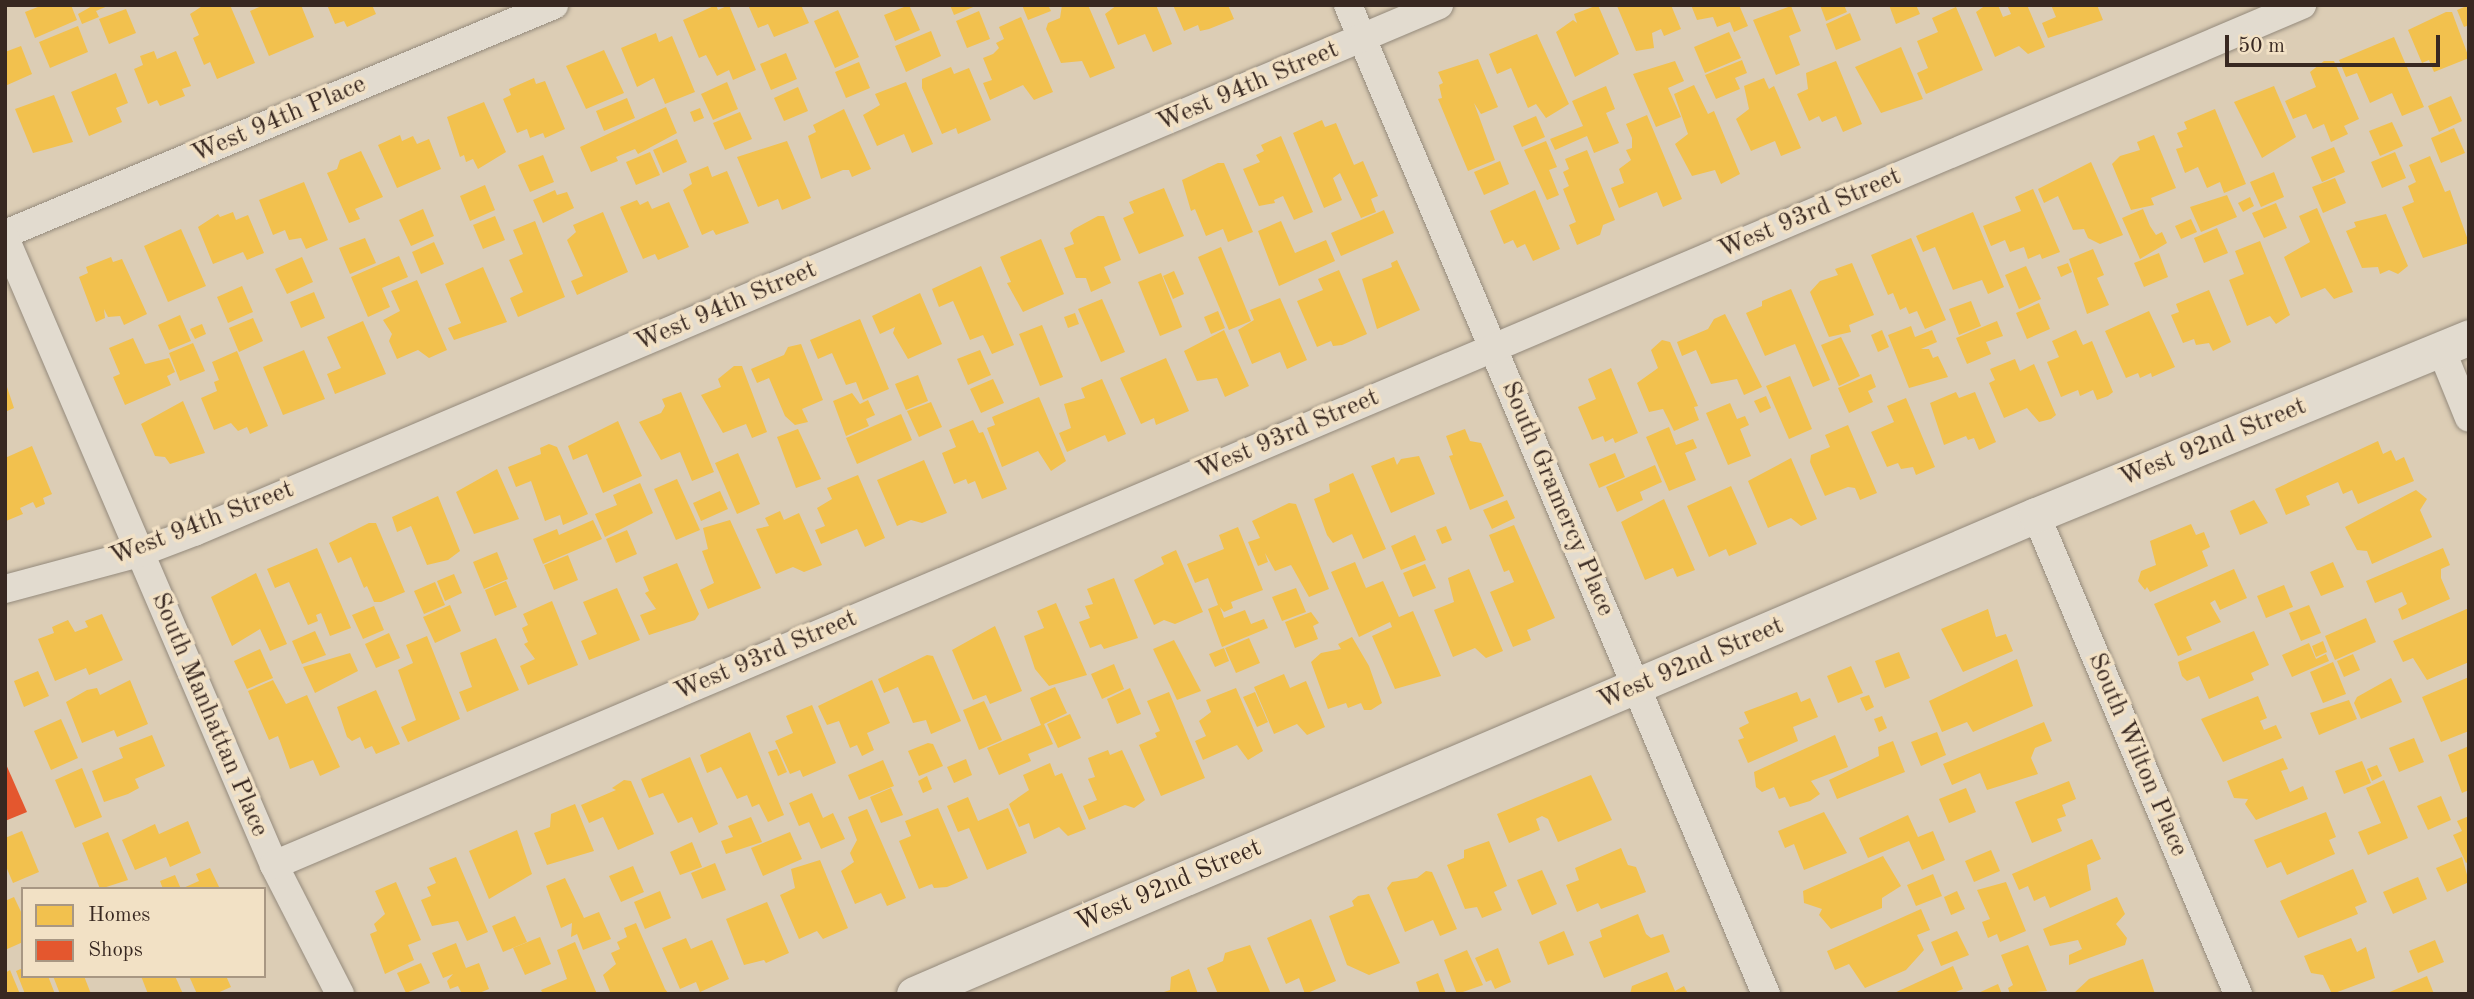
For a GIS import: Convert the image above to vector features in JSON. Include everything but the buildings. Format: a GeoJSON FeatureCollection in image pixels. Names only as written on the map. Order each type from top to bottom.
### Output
{"type":"FeatureCollection","features":[{"type":"Feature","properties":{"kind":"street","name":"West 94th Place"},"geometry":{"type":"LineString","coordinates":[[5,236],[554,5]]}},
{"type":"Feature","properties":{"kind":"street","name":"South Gramercy Place"},"geometry":{"type":"LineString","coordinates":[[1348,5],[1766,994]]}},
{"type":"Feature","properties":{"kind":"street","name":"West 94th Street"},"geometry":{"type":"LineString","coordinates":[[5,589],[139,553],[1439,5]]}},
{"type":"Feature","properties":{"kind":"street","name":"West 93rd Street"},"geometry":{"type":"LineString","coordinates":[[274,865],[2302,5]]}},
{"type":"Feature","properties":{"kind":"street","name":"South Manhattan Place"},"geometry":{"type":"LineString","coordinates":[[5,236],[274,865],[340,994]]}},
{"type":"Feature","properties":{"kind":"street"},"geometry":{"type":"LineString","coordinates":[[2455,343],[2469,418]]}},
{"type":"Feature","properties":{"kind":"street","name":"West 92nd Street"},"geometry":{"type":"LineString","coordinates":[[914,994],[2036,515],[2455,343]]}},
{"type":"Feature","properties":{"kind":"street","name":"South Wilton Place"},"geometry":{"type":"LineString","coordinates":[[2036,515],[2238,994]]}}]}
